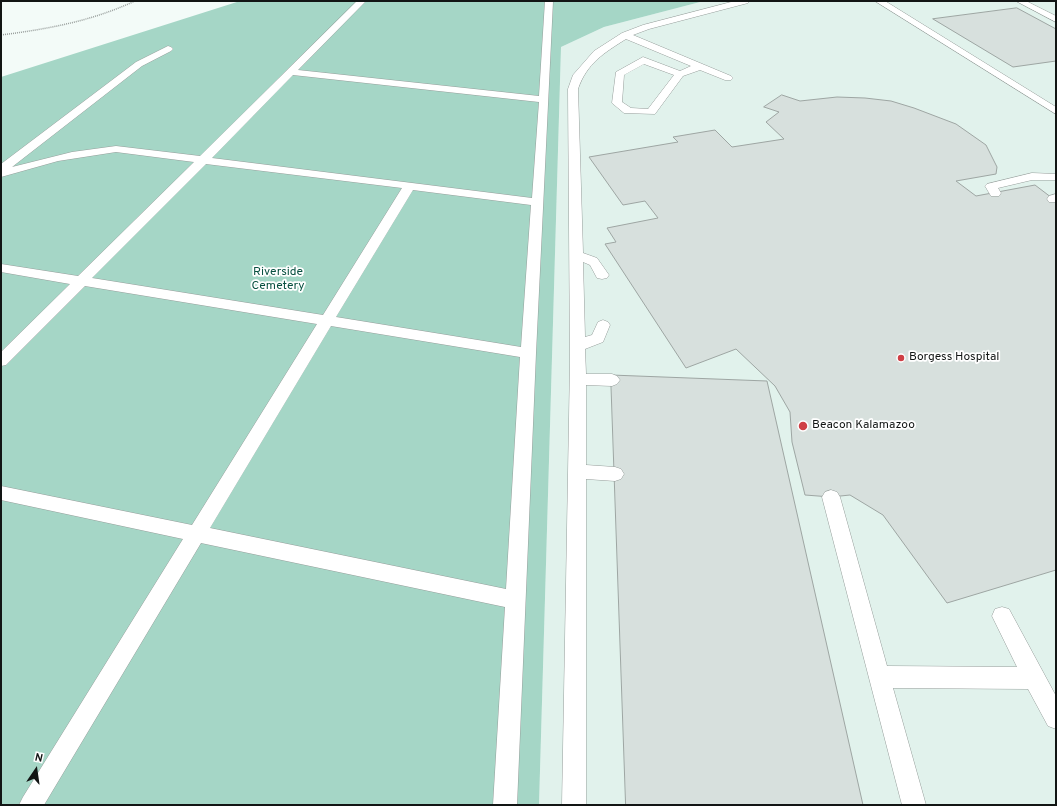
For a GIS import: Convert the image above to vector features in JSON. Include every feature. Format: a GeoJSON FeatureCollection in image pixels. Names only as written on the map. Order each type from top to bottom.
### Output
{"type":"FeatureCollection","features":[{"type":"Feature","properties":{"kind":"lane"},"geometry":{"type":"LineString","coordinates":[[1,361],[362,1]]}},
{"type":"Feature","properties":{"kind":"lane"},"geometry":{"type":"LineString","coordinates":[[505,805],[528,352],[544,100],[548,1]]}},
{"type":"Feature","properties":{"kind":"lane"},"geometry":{"type":"LineString","coordinates":[[574,805],[578,346],[573,89],[578,74],[589,61],[603,48],[625,35],[646,27],[745,1]]}},
{"type":"Feature","properties":{"kind":"lane"},"geometry":{"type":"LineString","coordinates":[[879,1],[1056,111]]}},
{"type":"Feature","properties":{"kind":"lane"},"geometry":{"type":"LineString","coordinates":[[1020,1],[1056,19]]}},
{"type":"Feature","properties":{"kind":"lane"},"geometry":{"type":"LineString","coordinates":[[625,35],[728,78]]}},
{"type":"Feature","properties":{"kind":"lane"},"geometry":{"type":"LineString","coordinates":[[1,170],[139,64],[168,49]]}},
{"type":"Feature","properties":{"kind":"lane"},"geometry":{"type":"LineString","coordinates":[[680,74],[642,60],[619,74],[617,104],[628,111],[651,112],[680,74],[700,66]]}},
{"type":"Feature","properties":{"kind":"lane"},"geometry":{"type":"LineString","coordinates":[[291,72],[544,100]]}},
{"type":"Feature","properties":{"kind":"lane"},"geometry":{"type":"LineString","coordinates":[[1,174],[40,161],[86,152],[116,149],[538,202]]}},
{"type":"Feature","properties":{"kind":"lane"},"geometry":{"type":"LineString","coordinates":[[995,193],[991,186],[1047,175],[1056,177]]}},
{"type":"Feature","properties":{"kind":"lane"},"geometry":{"type":"LineString","coordinates":[[31,805],[409,186]]}},
{"type":"Feature","properties":{"kind":"lane"},"geometry":{"type":"LineString","coordinates":[[576,257],[590,258],[596,263],[602,275]]}},
{"type":"Feature","properties":{"kind":"lane"},"geometry":{"type":"LineString","coordinates":[[1,268],[528,352]]}},
{"type":"Feature","properties":{"kind":"lane"},"geometry":{"type":"LineString","coordinates":[[578,346],[598,338],[603,325]]}},
{"type":"Feature","properties":{"kind":"lane"},"geometry":{"type":"LineString","coordinates":[[578,379],[612,380]]}},
{"type":"Feature","properties":{"kind":"lane"},"geometry":{"type":"LineString","coordinates":[[577,472],[615,474]]}},
{"type":"Feature","properties":{"kind":"lane"},"geometry":{"type":"LineString","coordinates":[[1,493],[516,600]]}},
{"type":"Feature","properties":{"kind":"lane"},"geometry":{"type":"LineString","coordinates":[[831,497],[914,805]]}},
{"type":"Feature","properties":{"kind":"lane"},"geometry":{"type":"LineString","coordinates":[[1002,616],[1056,718]]}},
{"type":"Feature","properties":{"kind":"lane"},"geometry":{"type":"LineString","coordinates":[[879,677],[1034,678]]}},
{"type":"Feature","properties":{"kind":"path"},"geometry":{"type":"LineString","coordinates":[[1,35],[76,22],[118,9],[135,1]]}},
{"type":"Feature","properties":{"kind":"shaded area","name":"Beacon Kalamazoo"},"geometry":{"type":"Polygon","coordinates":[[[704,1],[1056,1],[1056,805],[539,805],[561,47],[604,27],[704,1]]]}},
{"type":"Feature","properties":{"kind":"green space","name":"Riverside Cemetery"},"geometry":{"type":"Polygon","coordinates":[[[240,1],[704,1],[604,27],[561,47],[539,805],[1,805],[1,77],[240,1]]]}},
{"type":"Feature","properties":{"kind":"building"},"geometry":{"type":"Polygon","coordinates":[[[1017,8],[1056,29],[1056,61],[1013,67],[933,19],[1017,8]]]}},
{"type":"Feature","properties":{"kind":"building","name":"Borgess Hospital"},"geometry":{"type":"Polygon","coordinates":[[[782,95],[800,101],[837,97],[891,101],[956,124],[986,145],[997,167],[996,174],[956,181],[976,196],[1035,185],[1056,201],[1056,570],[947,603],[883,515],[850,495],[831,497],[805,495],[792,442],[790,412],[775,386],[736,349],[686,368],[605,244],[616,242],[607,228],[658,218],[645,201],[623,205],[589,157],[678,142],[673,137],[715,130],[732,147],[784,139],[766,122],[779,112],[764,107],[782,95]]]}},
{"type":"Feature","properties":{"kind":"building"},"geometry":{"type":"Polygon","coordinates":[[[611,375],[767,381],[863,805],[626,805],[611,375]]]}},
{"type":"Feature","properties":{"kind":"place","name":"Borgess Hospital"},"geometry":{"type":"Point","coordinates":[901,358]}},
{"type":"Feature","properties":{"kind":"place","name":"Beacon Kalamazoo"},"geometry":{"type":"Point","coordinates":[803,426]}}]}
